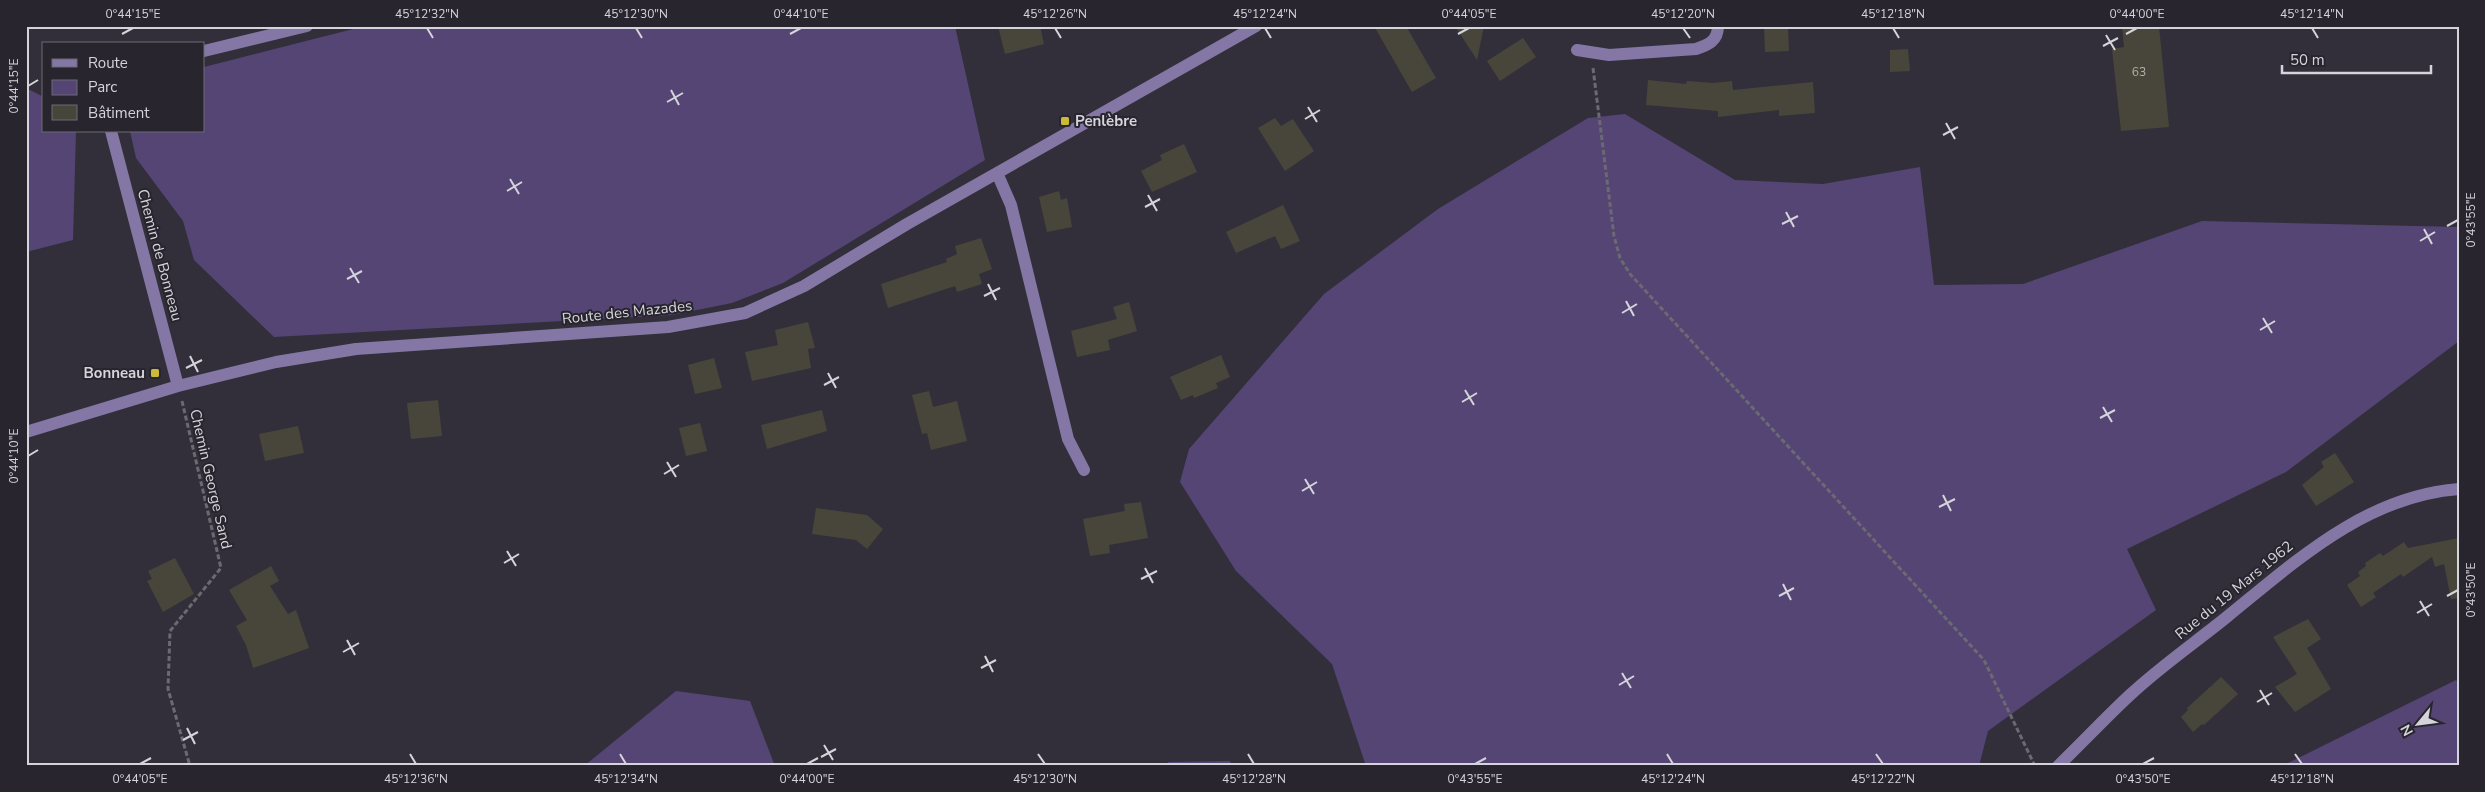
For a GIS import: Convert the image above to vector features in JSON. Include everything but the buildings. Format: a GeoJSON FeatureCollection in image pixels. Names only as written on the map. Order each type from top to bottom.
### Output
{"type":"FeatureCollection","features":[{"type":"Feature","properties":{"kind":"street"},"geometry":{"type":"LineString","coordinates":[[205,51],[307,26]]}},
{"type":"Feature","properties":{"kind":"street","name":"Route des Mazades"},"geometry":{"type":"LineString","coordinates":[[26,432],[178,386],[276,362],[356,349],[668,327],[745,313],[804,286],[907,224],[1256,26]]}},
{"type":"Feature","properties":{"kind":"street"},"geometry":{"type":"LineString","coordinates":[[1577,50],[1609,55],[1696,49],[1708,46],[1716,38],[1718,26]]}},
{"type":"Feature","properties":{"kind":"street","name":"Chemin de Bonneau"},"geometry":{"type":"LineString","coordinates":[[111,132],[178,386]]}},
{"type":"Feature","properties":{"kind":"street"},"geometry":{"type":"LineString","coordinates":[[997,173],[1011,205],[1068,439],[1084,470]]}},
{"type":"Feature","properties":{"kind":"street","name":"Rue du 19 Mars 1962"},"geometry":{"type":"LineString","coordinates":[[2058,766],[2132,693],[2313,547],[2396,501],[2439,490],[2459,488]]}},
{"type":"Feature","properties":{"kind":"path"},"geometry":{"type":"LineString","coordinates":[[1591,53],[1614,236],[1620,258],[1630,274],[1984,660],[2036,766]]}},
{"type":"Feature","properties":{"kind":"path","name":"Chemin George Sand"},"geometry":{"type":"LineString","coordinates":[[178,386],[221,568],[170,631],[168,689],[190,766]]}},
{"type":"Feature","properties":{"kind":"green space"},"geometry":{"type":"Polygon","coordinates":[[[365,26],[955,26],[985,160],[783,283],[732,303],[672,315],[274,337],[194,260],[183,221],[136,158],[130,132],[205,132],[205,67],[365,26]]]}},
{"type":"Feature","properties":{"kind":"green space"},"geometry":{"type":"Polygon","coordinates":[[[26,88],[42,96],[42,132],[76,132],[73,240],[26,252],[26,88]]]}},
{"type":"Feature","properties":{"kind":"green space"},"geometry":{"type":"Polygon","coordinates":[[[1625,114],[1735,180],[1823,184],[1920,167],[1934,285],[2023,284],[2202,221],[2459,227],[2459,341],[2286,472],[2127,549],[2156,610],[1988,731],[1979,766],[1366,766],[1332,664],[1236,571],[1180,482],[1189,449],[1324,294],[1438,209],[1588,118],[1625,114]]]}},
{"type":"Feature","properties":{"kind":"green space"},"geometry":{"type":"Polygon","coordinates":[[[2456,680],[2459,684],[2459,766],[2282,766],[2456,680]]]}},
{"type":"Feature","properties":{"kind":"green space"},"geometry":{"type":"Polygon","coordinates":[[[676,691],[750,701],[775,766],[584,766],[676,691]]]}},
{"type":"Feature","properties":{"kind":"green space"},"geometry":{"type":"Polygon","coordinates":[[[1230,761],[1232,766],[1169,766],[1168,762],[1230,761]]]}},
{"type":"Feature","properties":{"kind":"place","name":"Penlèbre"},"geometry":{"type":"Point","coordinates":[1065,121]}},
{"type":"Feature","properties":{"kind":"place","name":"Bonneau"},"geometry":{"type":"Point","coordinates":[155,373]}}]}
